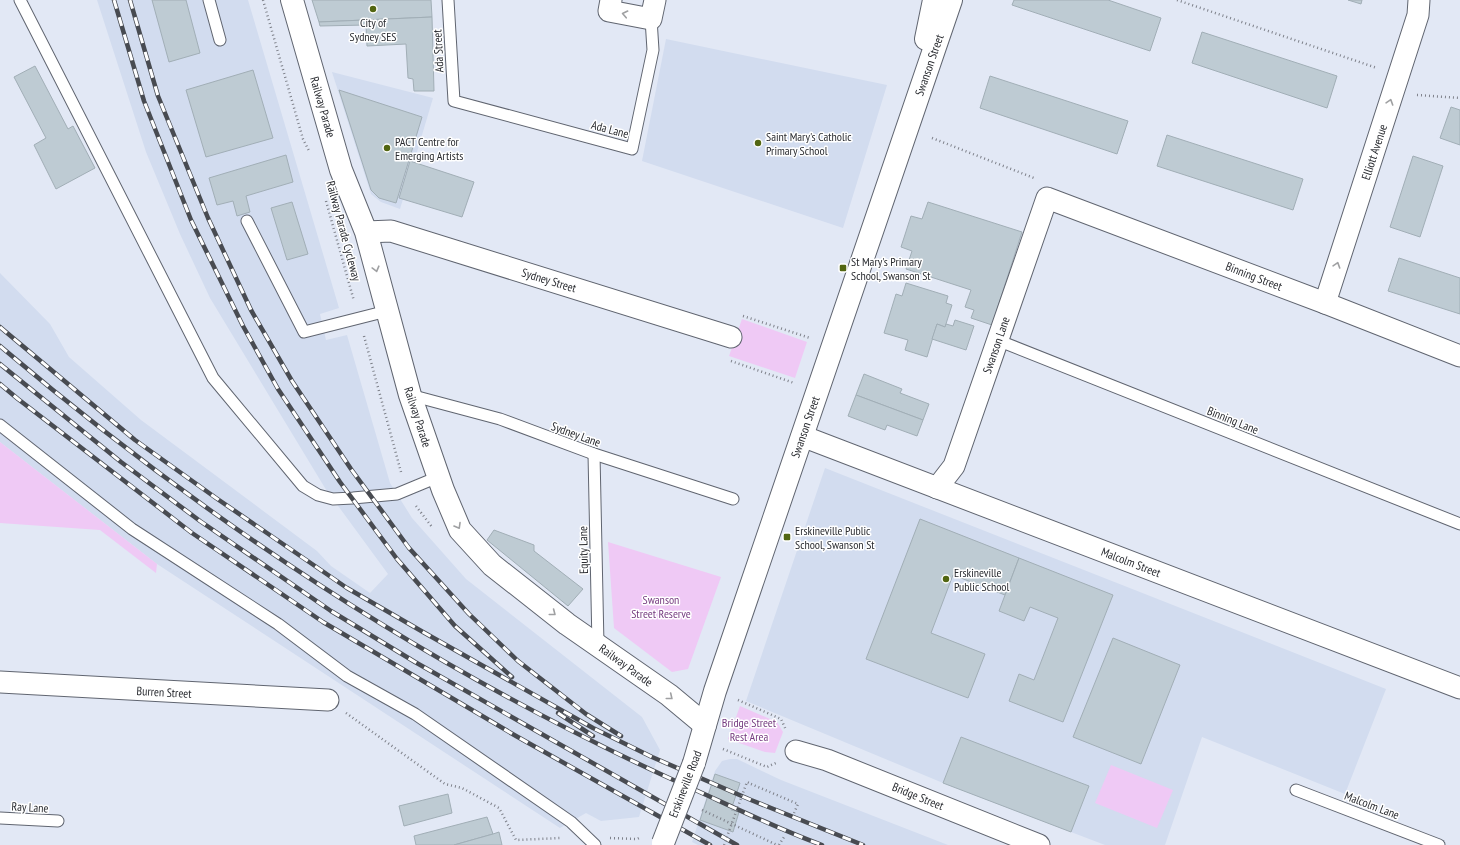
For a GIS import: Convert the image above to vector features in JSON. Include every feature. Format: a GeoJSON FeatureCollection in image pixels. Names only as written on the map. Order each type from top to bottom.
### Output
{"type":"FeatureCollection","features":[{"type":"Feature","properties":{"kind":"main road","name":"Railway Parade"},"geometry":{"type":"LineString","coordinates":[[292,0],[341,170],[366,232],[410,395],[438,477],[460,530],[492,565],[567,624],[669,695],[706,725]]}},
{"type":"Feature","properties":{"kind":"main road","name":"Swanson Street"},"geometry":{"type":"LineString","coordinates":[[907,130],[934,0]]}},
{"type":"Feature","properties":{"kind":"main road","name":"Swanson Street"},"geometry":{"type":"LineString","coordinates":[[706,725],[802,436],[951,0]]}},
{"type":"Feature","properties":{"kind":"main road","name":"Erskineville Road"},"geometry":{"type":"LineString","coordinates":[[657,842],[694,763],[706,725]]}},
{"type":"Feature","properties":{"kind":"street"},"geometry":{"type":"LineString","coordinates":[[611,0],[609,10],[653,10]]}},
{"type":"Feature","properties":{"kind":"street","name":"Elliott Avenue"},"geometry":{"type":"LineString","coordinates":[[1325,302],[1418,15],[1419,0]]}},
{"type":"Feature","properties":{"kind":"street","name":"Binning Street"},"geometry":{"type":"LineString","coordinates":[[1047,198],[1325,302],[1460,356]]}},
{"type":"Feature","properties":{"kind":"street","name":"Swanson Lane"},"geometry":{"type":"LineString","coordinates":[[937,488],[954,466],[1047,198]]}},
{"type":"Feature","properties":{"kind":"street","name":"Sydney Street"},"geometry":{"type":"LineString","coordinates":[[366,232],[391,231],[731,337]]}},
{"type":"Feature","properties":{"kind":"street","name":"Malcolm Street"},"geometry":{"type":"LineString","coordinates":[[802,436],[1460,688]]}},
{"type":"Feature","properties":{"kind":"street","name":"Burren Street"},"geometry":{"type":"LineString","coordinates":[[0,682],[328,700]]}},
{"type":"Feature","properties":{"kind":"street","name":"Bridge Street"},"geometry":{"type":"LineString","coordinates":[[788,756],[827,760],[1039,845]]}},
{"type":"Feature","properties":{"kind":"lane"},"geometry":{"type":"LineString","coordinates":[[20,0],[213,378],[303,486],[318,495],[333,499],[353,498],[397,494],[438,477]]}},
{"type":"Feature","properties":{"kind":"lane"},"geometry":{"type":"LineString","coordinates":[[208,0],[220,40]]}},
{"type":"Feature","properties":{"kind":"lane","name":"Ada Street"},"geometry":{"type":"LineString","coordinates":[[448,0],[454,101]]}},
{"type":"Feature","properties":{"kind":"lane","name":"Ada Lane"},"geometry":{"type":"LineString","coordinates":[[454,101],[632,149],[653,50],[653,10]]}},
{"type":"Feature","properties":{"kind":"lane"},"geometry":{"type":"LineString","coordinates":[[247,222],[304,332],[387,311]]}},
{"type":"Feature","properties":{"kind":"lane","name":"Binning Lane"},"geometry":{"type":"LineString","coordinates":[[997,340],[1460,524]]}},
{"type":"Feature","properties":{"kind":"lane","name":"Sydney Lane"},"geometry":{"type":"LineString","coordinates":[[410,395],[500,419],[594,454],[733,499]]}},
{"type":"Feature","properties":{"kind":"lane"},"geometry":{"type":"LineString","coordinates":[[0,425],[132,529],[278,624],[347,676],[415,714],[571,822],[595,845]]}},
{"type":"Feature","properties":{"kind":"lane","name":"Equity Lane"},"geometry":{"type":"LineString","coordinates":[[594,454],[598,645]]}},
{"type":"Feature","properties":{"kind":"lane","name":"Malcolm Lane"},"geometry":{"type":"LineString","coordinates":[[1296,790],[1439,845]]}},
{"type":"Feature","properties":{"kind":"lane","name":"Ray Lane"},"geometry":{"type":"LineString","coordinates":[[0,818],[58,822]]}},
{"type":"Feature","properties":{"kind":"path"},"geometry":{"type":"LineString","coordinates":[[263,0],[303,138],[310,152]]}},
{"type":"Feature","properties":{"kind":"path"},"geometry":{"type":"LineString","coordinates":[[1178,0],[1395,84],[1460,98]]}},
{"type":"Feature","properties":{"kind":"path"},"geometry":{"type":"LineString","coordinates":[[932,138],[1038,180],[1047,198]]}},
{"type":"Feature","properties":{"kind":"path","name":"Railway Parade Cycleway"},"geometry":{"type":"LineString","coordinates":[[326,200],[400,469]]}},
{"type":"Feature","properties":{"kind":"path"},"geometry":{"type":"LineString","coordinates":[[797,384],[724,359],[731,337],[739,314],[812,338]]}},
{"type":"Feature","properties":{"kind":"path"},"geometry":{"type":"LineString","coordinates":[[328,700],[445,784],[462,788],[499,808],[518,845]]}},
{"type":"Feature","properties":{"kind":"path"},"geometry":{"type":"LineString","coordinates":[[719,748],[767,767],[788,756],[781,719],[738,700]]}},
{"type":"Feature","properties":{"kind":"path"},"geometry":{"type":"LineString","coordinates":[[724,845],[747,782],[798,804],[794,813]]}},
{"type":"Feature","properties":{"kind":"path"},"geometry":{"type":"LineString","coordinates":[[698,808],[778,845],[784,837]]}},
{"type":"Feature","properties":{"kind":"path"},"geometry":{"type":"LineString","coordinates":[[516,840],[586,837],[637,839],[657,842]]}},
{"type":"Feature","properties":{"kind":"shaded area"},"geometry":{"type":"Polygon","coordinates":[[[97,0],[248,0],[339,308],[320,314],[326,340],[347,335],[390,483],[412,518],[466,579],[642,717],[660,750],[639,817],[601,821],[586,813],[560,828],[157,564],[0,442],[0,273],[50,324],[69,357],[141,420],[317,551],[331,566],[370,593],[388,574],[325,488],[210,298],[180,234],[146,152],[97,0]]]}},
{"type":"Feature","properties":{"kind":"shaded area","name":"Saint Mary's Catholic Primary School"},"geometry":{"type":"Polygon","coordinates":[[[666,39],[887,85],[843,228],[642,161],[666,39]]]}},
{"type":"Feature","properties":{"kind":"shaded area"},"geometry":{"type":"Polygon","coordinates":[[[332,72],[433,98],[400,209],[381,202],[371,194],[332,72]]]}},
{"type":"Feature","properties":{"kind":"shaded area","name":"Erskineville Public School"},"geometry":{"type":"Polygon","coordinates":[[[825,468],[1386,689],[1345,794],[1202,737],[1165,845],[1105,845],[943,783],[746,701],[825,468]]]}},
{"type":"Feature","properties":{"kind":"shaded area"},"geometry":{"type":"Polygon","coordinates":[[[737,759],[781,780],[948,845],[698,845],[692,842],[715,771],[722,761],[737,759]]]}},
{"type":"Feature","properties":{"kind":"green space"},"geometry":{"type":"Polygon","coordinates":[[[742,319],[807,342],[795,378],[729,356],[742,319]]]}},
{"type":"Feature","properties":{"kind":"green space"},"geometry":{"type":"Polygon","coordinates":[[[0,442],[157,564],[156,573],[100,530],[0,523],[0,442]]]}},
{"type":"Feature","properties":{"kind":"green space","name":"Swanson Street Reserve"},"geometry":{"type":"Polygon","coordinates":[[[608,542],[721,577],[688,669],[672,672],[614,628],[608,542]]]}},
{"type":"Feature","properties":{"kind":"green space","name":"Bridge Street Rest Area"},"geometry":{"type":"Polygon","coordinates":[[[740,706],[777,722],[783,732],[775,753],[765,752],[728,739],[740,706]]]}},
{"type":"Feature","properties":{"kind":"green space"},"geometry":{"type":"Polygon","coordinates":[[[1111,765],[1173,790],[1157,828],[1095,803],[1111,765]]]}},
{"type":"Feature","properties":{"kind":"building"},"geometry":{"type":"Polygon","coordinates":[[[152,0],[186,0],[200,53],[169,62],[152,0]]]}},
{"type":"Feature","properties":{"kind":"building","name":"City of Sydney SES"},"geometry":{"type":"Polygon","coordinates":[[[312,0],[431,0],[432,17],[319,22],[312,0]]]}},
{"type":"Feature","properties":{"kind":"building"},"geometry":{"type":"Polygon","coordinates":[[[1014,0],[1108,0],[1161,18],[1150,51],[1012,5],[1014,0]]]}},
{"type":"Feature","properties":{"kind":"building"},"geometry":{"type":"Polygon","coordinates":[[[1348,0],[1362,0],[1361,4],[1348,0]]]}},
{"type":"Feature","properties":{"kind":"building"},"geometry":{"type":"Polygon","coordinates":[[[432,17],[434,91],[414,91],[413,79],[408,78],[406,44],[367,46],[366,25],[320,26],[319,22],[432,17]]]}},
{"type":"Feature","properties":{"kind":"building"},"geometry":{"type":"Polygon","coordinates":[[[1202,32],[1337,76],[1327,108],[1192,63],[1202,32]]]}},
{"type":"Feature","properties":{"kind":"building"},"geometry":{"type":"Polygon","coordinates":[[[35,66],[68,129],[73,126],[95,168],[56,189],[34,145],[46,138],[14,77],[35,66]]]}},
{"type":"Feature","properties":{"kind":"building"},"geometry":{"type":"Polygon","coordinates":[[[253,70],[273,138],[206,157],[186,90],[253,70]]]}},
{"type":"Feature","properties":{"kind":"building"},"geometry":{"type":"Polygon","coordinates":[[[990,76],[1128,121],[1117,154],[980,108],[990,76]]]}},
{"type":"Feature","properties":{"kind":"building"},"geometry":{"type":"Polygon","coordinates":[[[339,90],[422,117],[396,203],[379,198],[371,190],[339,90]]]}},
{"type":"Feature","properties":{"kind":"building"},"geometry":{"type":"Polygon","coordinates":[[[1451,107],[1460,110],[1460,145],[1440,138],[1451,107]]]}},
{"type":"Feature","properties":{"kind":"building"},"geometry":{"type":"Polygon","coordinates":[[[1167,135],[1303,179],[1293,210],[1157,166],[1167,135]]]}},
{"type":"Feature","properties":{"kind":"building"},"geometry":{"type":"Polygon","coordinates":[[[286,155],[293,182],[246,196],[250,212],[237,216],[233,201],[217,205],[209,178],[286,155]]]}},
{"type":"Feature","properties":{"kind":"building"},"geometry":{"type":"Polygon","coordinates":[[[1413,156],[1443,166],[1420,237],[1390,227],[1413,156]]]}},
{"type":"Feature","properties":{"kind":"building"},"geometry":{"type":"Polygon","coordinates":[[[410,161],[474,182],[462,217],[399,198],[410,161]]]}},
{"type":"Feature","properties":{"kind":"building"},"geometry":{"type":"Polygon","coordinates":[[[292,202],[308,254],[287,260],[271,208],[292,202]]]}},
{"type":"Feature","properties":{"kind":"building"},"geometry":{"type":"Polygon","coordinates":[[[928,202],[1022,232],[992,325],[971,318],[974,310],[965,307],[971,290],[906,269],[912,251],[901,247],[911,216],[922,219],[928,202]]]}},
{"type":"Feature","properties":{"kind":"building"},"geometry":{"type":"Polygon","coordinates":[[[1399,258],[1460,278],[1460,314],[1388,291],[1399,258]]]}},
{"type":"Feature","properties":{"kind":"building"},"geometry":{"type":"Polygon","coordinates":[[[906,283],[948,296],[946,303],[952,305],[945,327],[937,324],[927,357],[905,350],[908,340],[884,333],[896,294],[902,296],[906,283]]]}},
{"type":"Feature","properties":{"kind":"building"},"geometry":{"type":"Polygon","coordinates":[[[955,320],[974,326],[966,350],[932,339],[937,324],[945,327],[946,324],[953,326],[955,320]]]}},
{"type":"Feature","properties":{"kind":"building"},"geometry":{"type":"Polygon","coordinates":[[[864,374],[902,389],[900,393],[929,404],[923,420],[856,395],[864,374]]]}},
{"type":"Feature","properties":{"kind":"building"},"geometry":{"type":"Polygon","coordinates":[[[856,395],[923,420],[917,436],[887,425],[885,430],[848,416],[856,395]]]}},
{"type":"Feature","properties":{"kind":"building"},"geometry":{"type":"Polygon","coordinates":[[[920,519],[1019,558],[1005,595],[953,575],[931,633],[985,654],[968,698],[866,659],[920,519]]]}},
{"type":"Feature","properties":{"kind":"building"},"geometry":{"type":"Polygon","coordinates":[[[494,530],[534,545],[534,551],[583,589],[568,606],[487,540],[494,530]]]}},
{"type":"Feature","properties":{"kind":"building"},"geometry":{"type":"Polygon","coordinates":[[[1019,558],[1113,595],[1063,722],[1009,701],[1019,674],[1034,680],[1058,618],[1030,607],[1024,621],[999,611],[1019,558]]]}},
{"type":"Feature","properties":{"kind":"building"},"geometry":{"type":"Polygon","coordinates":[[[1113,638],[1180,665],[1141,764],[1073,737],[1113,638]]]}},
{"type":"Feature","properties":{"kind":"building"},"geometry":{"type":"Polygon","coordinates":[[[961,737],[1089,786],[1071,832],[943,783],[961,737]]]}},
{"type":"Feature","properties":{"kind":"building"},"geometry":{"type":"Polygon","coordinates":[[[715,774],[740,783],[731,810],[739,812],[733,832],[700,820],[715,774]]]}},
{"type":"Feature","properties":{"kind":"building"},"geometry":{"type":"Polygon","coordinates":[[[448,794],[452,813],[404,826],[399,806],[448,794]]]}},
{"type":"Feature","properties":{"kind":"building"},"geometry":{"type":"Polygon","coordinates":[[[487,817],[493,834],[454,845],[416,845],[414,836],[487,817]]]}},
{"type":"Feature","properties":{"kind":"building"},"geometry":{"type":"Polygon","coordinates":[[[499,832],[502,845],[454,845],[493,834],[499,832]]]}},
{"type":"Feature","properties":{"kind":"railway"},"geometry":{"type":"LineString","coordinates":[[114,0],[144,101],[191,220],[243,326],[278,389],[340,482],[397,559],[455,626],[512,677]]}},
{"type":"Feature","properties":{"kind":"railway"},"geometry":{"type":"LineString","coordinates":[[130,0],[158,96],[208,218],[251,310],[292,381],[351,469],[409,548],[469,614],[518,661],[586,714],[621,736]]}},
{"type":"Feature","properties":{"kind":"railway"},"geometry":{"type":"LineString","coordinates":[[0,327],[135,440],[347,588],[593,728],[652,757],[751,800],[863,845]]}},
{"type":"Feature","properties":{"kind":"railway"},"geometry":{"type":"LineString","coordinates":[[0,346],[78,410],[158,472],[241,532],[325,588],[411,642],[499,692],[588,739],[750,815],[822,845]]}},
{"type":"Feature","properties":{"kind":"railway"},"geometry":{"type":"LineString","coordinates":[[0,364],[121,462],[200,521],[331,611],[415,662],[737,845]]}},
{"type":"Feature","properties":{"kind":"railway"},"geometry":{"type":"LineString","coordinates":[[0,384],[192,533],[323,622],[516,736],[710,845]]}},
{"type":"Feature","properties":{"kind":"railway"},"geometry":{"type":"LineString","coordinates":[[558,713],[593,736]]}},
{"type":"Feature","properties":{"kind":"place","name":"City of Sydney SES"},"geometry":{"type":"Point","coordinates":[373,9]}},
{"type":"Feature","properties":{"kind":"place","name":"Saint Mary's Catholic Primary School"},"geometry":{"type":"Point","coordinates":[758,143]}},
{"type":"Feature","properties":{"kind":"place","name":"PACT Centre for Emerging Artists"},"geometry":{"type":"Point","coordinates":[387,148]}},
{"type":"Feature","properties":{"kind":"place","name":"St Mary's Primary School, Swanson St"},"geometry":{"type":"Point","coordinates":[843,268]}},
{"type":"Feature","properties":{"kind":"place","name":"Erskineville Public School, Swanson St"},"geometry":{"type":"Point","coordinates":[787,537]}},
{"type":"Feature","properties":{"kind":"place","name":"Erskineville Public School"},"geometry":{"type":"Point","coordinates":[946,579]}}]}
